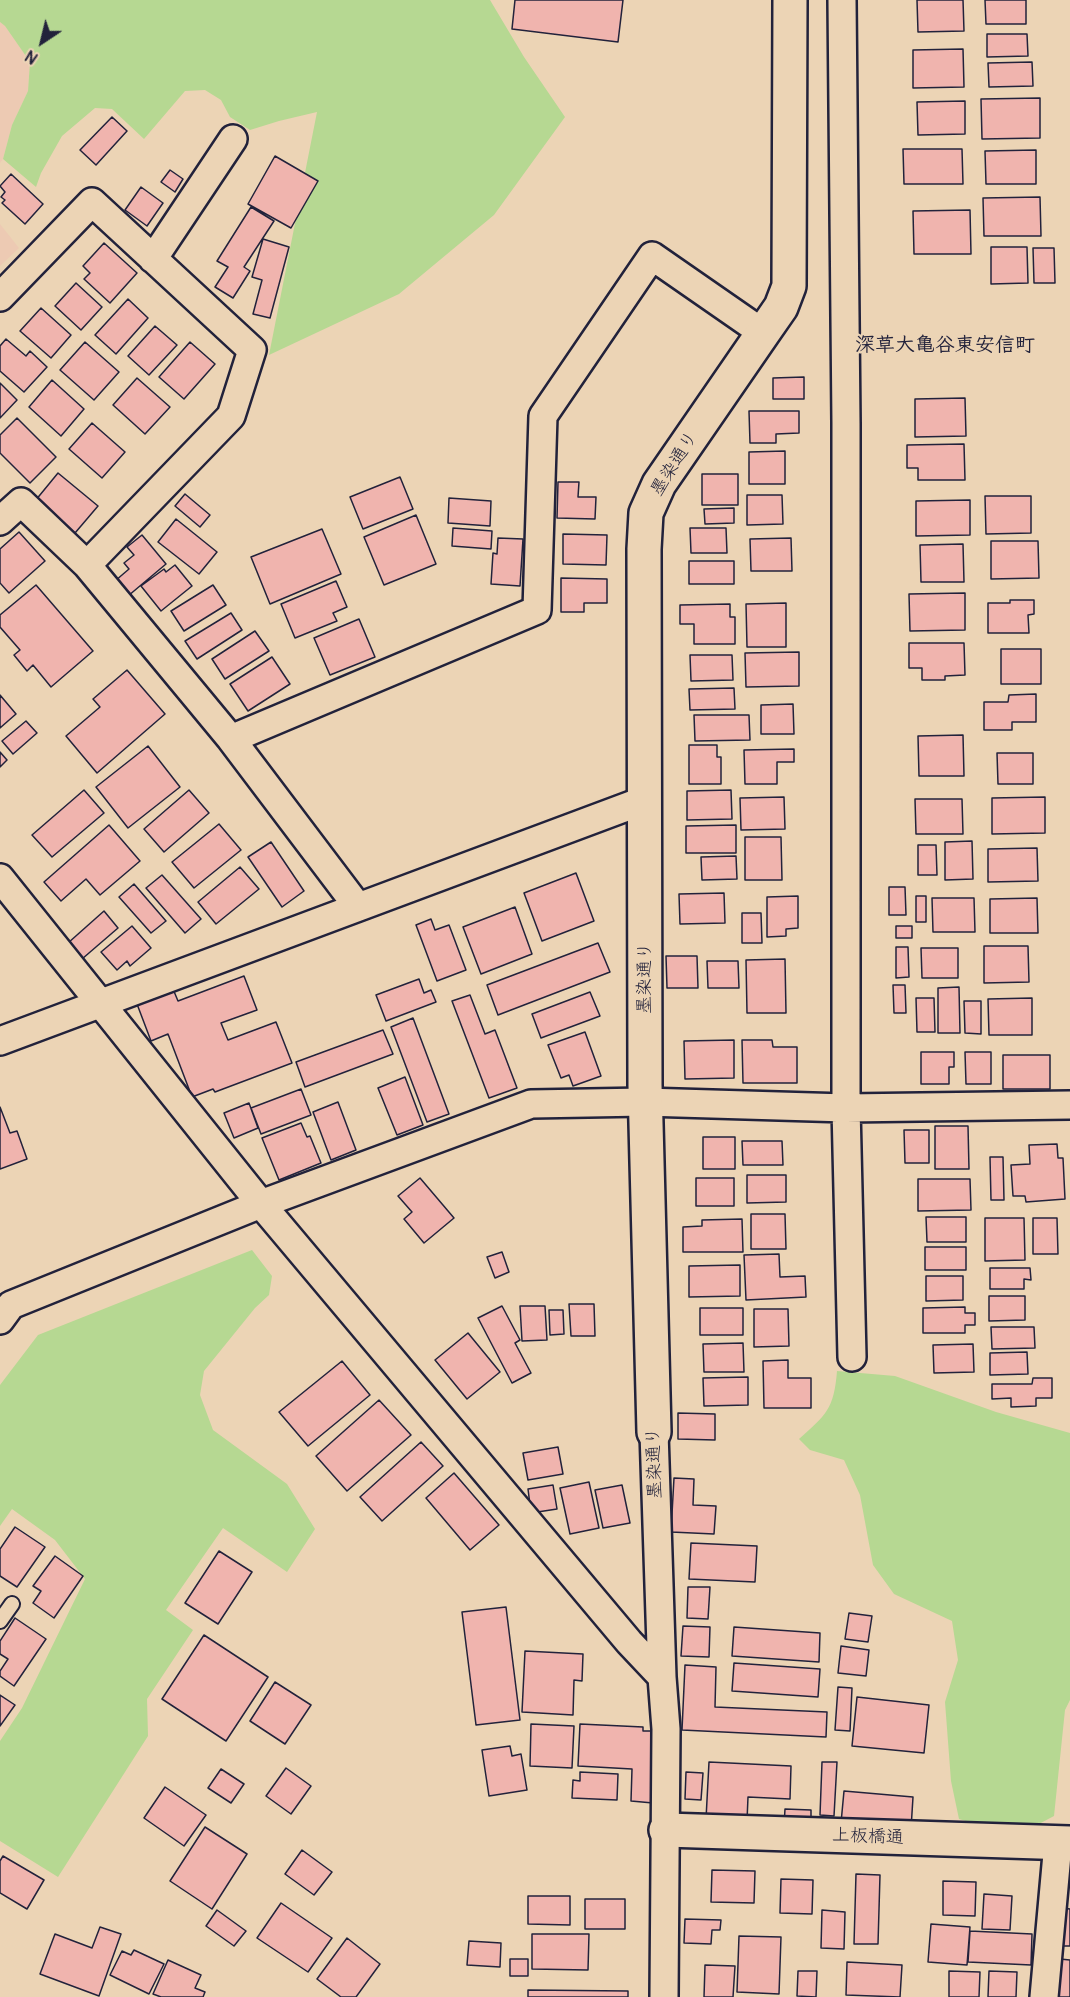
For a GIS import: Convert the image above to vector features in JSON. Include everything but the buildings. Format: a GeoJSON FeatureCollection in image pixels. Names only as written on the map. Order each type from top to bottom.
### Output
{"type":"FeatureCollection","features":[{"type":"Feature","properties":{"kind":"street","name":"墨染通り"},"geometry":{"type":"LineString","coordinates":[[664,1997],[666,1729],[662,1677],[645,1102],[644,549],[646,513],[659,484],[781,307],[789,286],[790,0]]}},
{"type":"Feature","properties":{"kind":"street"},"geometry":{"type":"LineString","coordinates":[[842,0],[846,411],[846,1108],[852,1357]]}},
{"type":"Feature","properties":{"kind":"street"},"geometry":{"type":"LineString","coordinates":[[153,259],[233,139]]}},
{"type":"Feature","properties":{"kind":"street"},"geometry":{"type":"LineString","coordinates":[[0,297],[92,202],[252,350],[231,416],[87,565]]}},
{"type":"Feature","properties":{"kind":"street"},"geometry":{"type":"LineString","coordinates":[[231,739],[537,610],[543,416],[652,256],[763,333]]}},
{"type":"Feature","properties":{"kind":"street"},"geometry":{"type":"LineString","coordinates":[[0,521],[21,502],[87,565],[231,739],[358,907]]}},
{"type":"Feature","properties":{"kind":"street"},"geometry":{"type":"LineString","coordinates":[[0,1041],[645,800]]}},
{"type":"Feature","properties":{"kind":"street"},"geometry":{"type":"LineString","coordinates":[[0,878],[261,1203],[629,1642],[662,1677]]}},
{"type":"Feature","properties":{"kind":"street"},"geometry":{"type":"LineString","coordinates":[[0,1320],[11,1305],[261,1203],[531,1104],[645,1102],[846,1108],[1070,1105]]}},
{"type":"Feature","properties":{"kind":"street","name":"上板橋通"},"geometry":{"type":"LineString","coordinates":[[666,1830],[1064,1843]]}},
{"type":"Feature","properties":{"kind":"street"},"geometry":{"type":"LineString","coordinates":[[1044,1997],[1064,1843]]}},
{"type":"Feature","properties":{"kind":"lane"},"geometry":{"type":"LineString","coordinates":[[0,1621],[12,1604]]}},
{"type":"Feature","properties":{"kind":"shaded area"},"geometry":{"type":"Polygon","coordinates":[[[0,22],[30,62],[28,91],[12,125],[0,163],[0,22]]]}},
{"type":"Feature","properties":{"kind":"shaded area"},"geometry":{"type":"Polygon","coordinates":[[[0,224],[19,248],[0,266],[0,224]]]}},
{"type":"Feature","properties":{"kind":"green space"},"geometry":{"type":"Polygon","coordinates":[[[0,0],[490,0],[524,57],[565,117],[494,215],[399,294],[269,355],[317,112],[250,130],[230,117],[221,100],[205,90],[185,91],[144,139],[112,109],[95,108],[62,136],[41,173],[36,187],[3,159],[12,125],[28,91],[30,62],[0,22],[0,0]]]}},
{"type":"Feature","properties":{"kind":"green space"},"geometry":{"type":"Polygon","coordinates":[[[252,1250],[272,1276],[269,1295],[255,1308],[204,1371],[200,1395],[213,1430],[287,1484],[315,1529],[287,1572],[223,1528],[166,1610],[193,1630],[147,1699],[148,1736],[58,1877],[0,1841],[0,1741],[22,1708],[85,1579],[55,1540],[12,1509],[0,1526],[0,1385],[38,1335],[252,1250]]]}},
{"type":"Feature","properties":{"kind":"green space"},"geometry":{"type":"Polygon","coordinates":[[[837,1371],[895,1376],[996,1412],[1070,1433],[1070,1700],[1065,1710],[1054,1816],[1035,1826],[990,1828],[959,1819],[951,1781],[945,1702],[958,1660],[952,1621],[894,1594],[873,1565],[860,1495],[844,1460],[810,1450],[799,1439],[816,1424],[831,1403],[837,1371]]]}},
{"type":"Feature","properties":{"kind":"district","name":"深草大亀谷東安信町"},"geometry":{"type":"Point","coordinates":[945,346]}}]}
